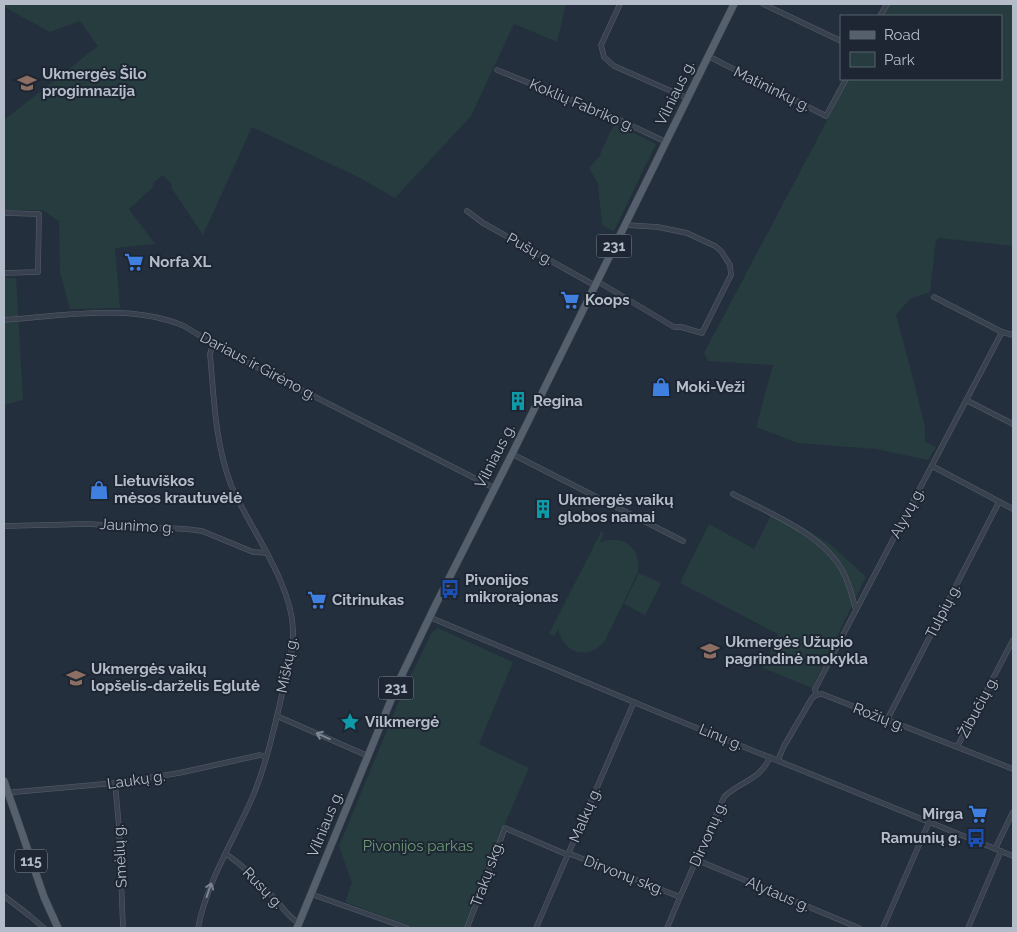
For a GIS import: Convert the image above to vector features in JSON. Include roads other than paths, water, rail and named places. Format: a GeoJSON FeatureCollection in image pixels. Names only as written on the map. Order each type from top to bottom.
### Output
{"type":"FeatureCollection","features":[{"type":"Feature","properties":{"kind":"main road","name":"Vilniaus g."},"geometry":{"type":"LineString","coordinates":[[298,926],[398,683],[734,4]]}},
{"type":"Feature","properties":{"kind":"main road","name":"115"},"geometry":{"type":"LineString","coordinates":[[4,781],[6,793],[55,927]]}},
{"type":"Feature","properties":{"kind":"street"},"geometry":{"type":"LineString","coordinates":[[620,4],[601,45],[604,56],[614,66],[687,98]]}},
{"type":"Feature","properties":{"kind":"street"},"geometry":{"type":"LineString","coordinates":[[763,4],[840,41]]}},
{"type":"Feature","properties":{"kind":"street","name":"Matininkų g."},"geometry":{"type":"LineString","coordinates":[[708,56],[826,116],[845,80]]}},
{"type":"Feature","properties":{"kind":"street","name":"Koklių Fabriko g."},"geometry":{"type":"LineString","coordinates":[[497,70],[610,115],[666,142]]}},
{"type":"Feature","properties":{"kind":"street","name":"Pušų g."},"geometry":{"type":"LineString","coordinates":[[467,212],[483,223],[674,327],[702,333],[731,275],[730,265],[721,251],[715,246],[687,233],[658,227],[624,225]]}},
{"type":"Feature","properties":{"kind":"street"},"geometry":{"type":"LineString","coordinates":[[4,213],[39,214],[38,272],[4,273]]}},
{"type":"Feature","properties":{"kind":"street"},"geometry":{"type":"LineString","coordinates":[[934,297],[1002,332],[1013,335]]}},
{"type":"Feature","properties":{"kind":"street","name":"Dariaus ir Girėno g."},"geometry":{"type":"LineString","coordinates":[[4,320],[74,314],[124,313],[151,316],[177,323],[213,344],[494,488]]}},
{"type":"Feature","properties":{"kind":"street","name":"Alyvų g."},"geometry":{"type":"LineString","coordinates":[[816,695],[815,689],[1002,332]]}},
{"type":"Feature","properties":{"kind":"street","name":"Miškų g."},"geometry":{"type":"LineString","coordinates":[[198,928],[211,884],[253,796],[262,772],[277,716],[293,642],[293,619],[285,592],[237,498],[221,452],[210,354],[213,344]]}},
{"type":"Feature","properties":{"kind":"street"},"geometry":{"type":"LineString","coordinates":[[966,400],[1013,424]]}},
{"type":"Feature","properties":{"kind":"street"},"geometry":{"type":"LineString","coordinates":[[512,454],[683,541]]}},
{"type":"Feature","properties":{"kind":"street"},"geometry":{"type":"LineString","coordinates":[[932,466],[1013,509]]}},
{"type":"Feature","properties":{"kind":"street"},"geometry":{"type":"LineString","coordinates":[[733,494],[800,529],[825,549],[842,569],[856,610]]}},
{"type":"Feature","properties":{"kind":"street","name":"Tulpių g."},"geometry":{"type":"LineString","coordinates":[[887,720],[999,502]]}},
{"type":"Feature","properties":{"kind":"street","name":"Jaunimo g."},"geometry":{"type":"LineString","coordinates":[[4,526],[88,524],[186,529],[202,531],[253,552],[266,553]]}},
{"type":"Feature","properties":{"kind":"street","name":"Linų g."},"geometry":{"type":"LineString","coordinates":[[430,617],[1013,856]]}},
{"type":"Feature","properties":{"kind":"street","name":"Žibučių g."},"geometry":{"type":"LineString","coordinates":[[957,747],[1013,640]]}},
{"type":"Feature","properties":{"kind":"street","name":"Rožių g."},"geometry":{"type":"LineString","coordinates":[[816,695],[822,694],[1013,769]]}},
{"type":"Feature","properties":{"kind":"street"},"geometry":{"type":"LineString","coordinates":[[778,760],[812,698],[816,695]]}},
{"type":"Feature","properties":{"kind":"street","name":"Malkų g."},"geometry":{"type":"LineString","coordinates":[[536,928],[634,702]]}},
{"type":"Feature","properties":{"kind":"street"},"geometry":{"type":"LineString","coordinates":[[277,716],[368,756]]}},
{"type":"Feature","properties":{"kind":"street","name":"Laukų g."},"geometry":{"type":"LineString","coordinates":[[6,793],[115,783],[179,773],[260,755],[266,756]]}},
{"type":"Feature","properties":{"kind":"street","name":"Dirvonų g."},"geometry":{"type":"LineString","coordinates":[[668,928],[724,797],[730,791],[754,778],[770,757]]}},
{"type":"Feature","properties":{"kind":"street","name":"Smėlių g."},"geometry":{"type":"LineString","coordinates":[[115,783],[119,827],[123,928]]}},
{"type":"Feature","properties":{"kind":"street"},"geometry":{"type":"LineString","coordinates":[[995,849],[1013,812]]}},
{"type":"Feature","properties":{"kind":"street"},"geometry":{"type":"LineString","coordinates":[[884,928],[929,822]]}},
{"type":"Feature","properties":{"kind":"street","name":"Trakų skg."},"geometry":{"type":"LineString","coordinates":[[467,928],[505,828],[568,854]]}},
{"type":"Feature","properties":{"kind":"street"},"geometry":{"type":"LineString","coordinates":[[968,928],[1001,852]]}},
{"type":"Feature","properties":{"kind":"street","name":"Rusų g."},"geometry":{"type":"LineString","coordinates":[[226,854],[244,868],[275,899],[298,926]]}},
{"type":"Feature","properties":{"kind":"street","name":"Dirvonų skg."},"geometry":{"type":"LineString","coordinates":[[568,854],[680,897]]}},
{"type":"Feature","properties":{"kind":"street","name":"Alytaus g."},"geometry":{"type":"LineString","coordinates":[[697,860],[859,928]]}},
{"type":"Feature","properties":{"kind":"street"},"geometry":{"type":"LineString","coordinates":[[311,894],[407,928]]}},
{"type":"Feature","properties":{"kind":"street"},"geometry":{"type":"LineString","coordinates":[[4,896],[44,928]]}},
{"type":"Feature","properties":{"kind":"place","name":"Ukmergės Šilo progimnazija"},"geometry":{"type":"Point","coordinates":[27,83]}},
{"type":"Feature","properties":{"kind":"place","name":"Norfa XL"},"geometry":{"type":"Point","coordinates":[134,262]}},
{"type":"Feature","properties":{"kind":"place","name":"Koops"},"geometry":{"type":"Point","coordinates":[570,300]}},
{"type":"Feature","properties":{"kind":"place","name":"Moki-Veži"},"geometry":{"type":"Point","coordinates":[661,387]}},
{"type":"Feature","properties":{"kind":"place","name":"Regina"},"geometry":{"type":"Point","coordinates":[518,401]}},
{"type":"Feature","properties":{"kind":"place","name":"Lietuviškos mėsos krautuvėlė"},"geometry":{"type":"Point","coordinates":[99,490]}},
{"type":"Feature","properties":{"kind":"place","name":"Ukmergės vaikų globos namai"},"geometry":{"type":"Point","coordinates":[543,509]}},
{"type":"Feature","properties":{"kind":"place","name":"Pivonijos mikrorajonas"},"geometry":{"type":"Point","coordinates":[450,589]}},
{"type":"Feature","properties":{"kind":"place","name":"Citrinukas"},"geometry":{"type":"Point","coordinates":[317,600]}},
{"type":"Feature","properties":{"kind":"place","name":"Ukmergės Užupio pagrindinė mokykla"},"geometry":{"type":"Point","coordinates":[710,651]}},
{"type":"Feature","properties":{"kind":"place","name":"Ukmergės vaikų lopšelis-darželis Eglutė"},"geometry":{"type":"Point","coordinates":[76,678]}},
{"type":"Feature","properties":{"kind":"place","name":"Vilkmergė"},"geometry":{"type":"Point","coordinates":[350,722]}},
{"type":"Feature","properties":{"kind":"place","name":"Mirga"},"geometry":{"type":"Point","coordinates":[978,814]}},
{"type":"Feature","properties":{"kind":"place","name":"Ramunių g."},"geometry":{"type":"Point","coordinates":[976,838]}},
{"type":"Feature","properties":{"kind":"park label","name":"Pivonijos parkas"},"geometry":{"type":"Point","coordinates":[418,846]}}]}
